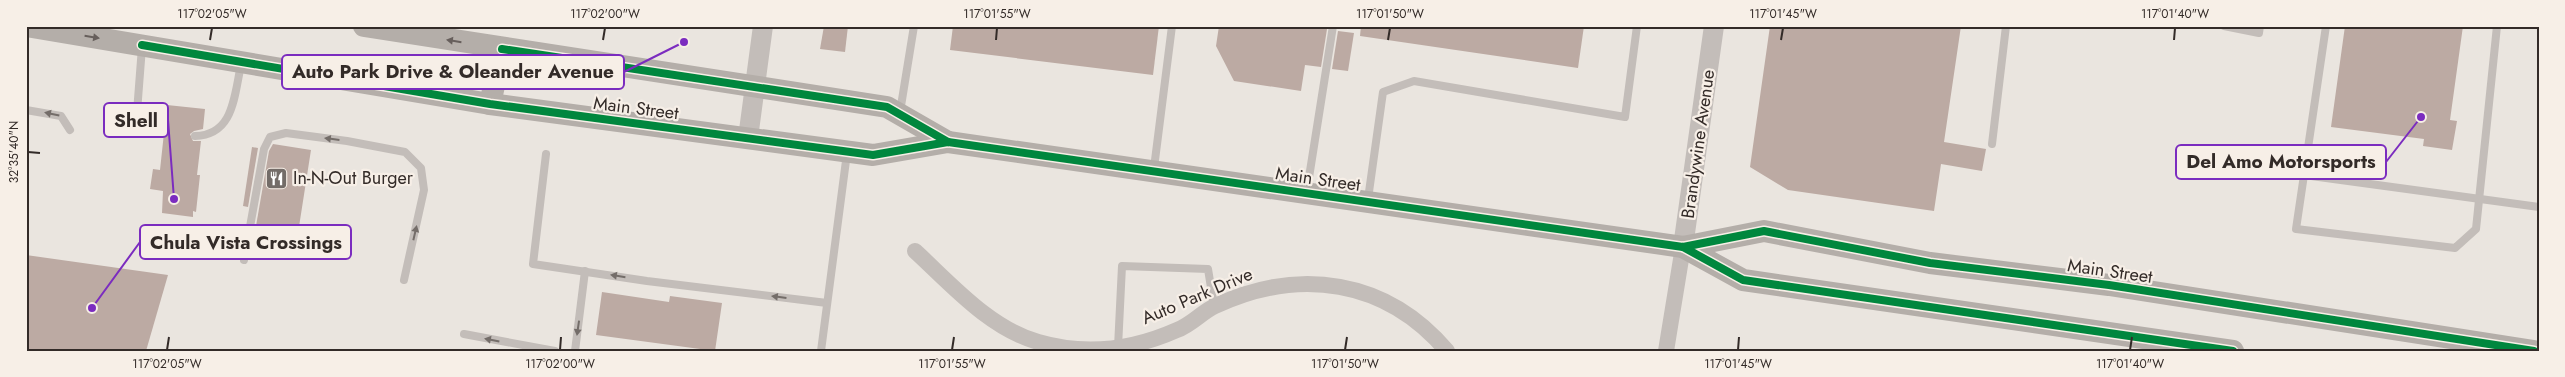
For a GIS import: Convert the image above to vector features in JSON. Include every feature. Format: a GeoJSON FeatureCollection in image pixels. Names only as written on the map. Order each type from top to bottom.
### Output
{"type":"FeatureCollection","features":[{"type":"Feature","properties":{"kind":"main road","name":"Main Street"},"geometry":{"type":"LineString","coordinates":[[26,26],[490,104],[847,152],[873,155],[948,142],[1683,247],[1764,231],[1930,263],[2109,285],[2534,351]]}},
{"type":"Feature","properties":{"kind":"main road","name":"Main Street"},"geometry":{"type":"LineString","coordinates":[[364,26],[502,49],[887,107],[948,142]]}},
{"type":"Feature","properties":{"kind":"main road"},"geometry":{"type":"LineString","coordinates":[[490,104],[502,49]]}},
{"type":"Feature","properties":{"kind":"main road","name":"Main Street"},"geometry":{"type":"LineString","coordinates":[[1683,247],[1743,280],[2128,340],[2233,351]]}},
{"type":"Feature","properties":{"kind":"street"},"geometry":{"type":"LineString","coordinates":[[748,138],[763,26]]}},
{"type":"Feature","properties":{"kind":"street","name":"Brandywine Avenue"},"geometry":{"type":"LineString","coordinates":[[1666,351],[1683,247],[1714,26]]}},
{"type":"Feature","properties":{"kind":"street","name":"Auto Park Drive"},"geometry":{"type":"LineString","coordinates":[[915,251],[998,325],[1036,342],[1076,350],[1118,350],[1178,330],[1214,306],[1271,286],[1308,282],[1357,290],[1407,313],[1448,351]]}},
{"type":"Feature","properties":{"kind":"street"},"geometry":{"type":"LineString","coordinates":[[2538,351],[2539,347]]}},
{"type":"Feature","properties":{"kind":"lane"},"geometry":{"type":"LineString","coordinates":[[900,114],[914,26]]}},
{"type":"Feature","properties":{"kind":"lane"},"geometry":{"type":"LineString","coordinates":[[1154,171],[1172,26]]}},
{"type":"Feature","properties":{"kind":"lane"},"geometry":{"type":"LineString","coordinates":[[1307,192],[1333,26]]}},
{"type":"Feature","properties":{"kind":"lane"},"geometry":{"type":"LineString","coordinates":[[1367,201],[1384,92],[1414,81],[1624,117],[1636,26]]}},
{"type":"Feature","properties":{"kind":"lane"},"geometry":{"type":"LineString","coordinates":[[1992,144],[2006,26]]}},
{"type":"Feature","properties":{"kind":"lane"},"geometry":{"type":"LineString","coordinates":[[2224,26],[2259,33],[2260,26]]}},
{"type":"Feature","properties":{"kind":"lane"},"geometry":{"type":"LineString","coordinates":[[2326,26],[2296,229],[2454,248],[2476,229],[2497,26]]}},
{"type":"Feature","properties":{"kind":"lane"},"geometry":{"type":"LineString","coordinates":[[142,45],[137,112],[140,124],[158,130]]}},
{"type":"Feature","properties":{"kind":"lane"},"geometry":{"type":"LineString","coordinates":[[195,136],[207,136],[219,130],[229,116],[242,62]]}},
{"type":"Feature","properties":{"kind":"lane"},"geometry":{"type":"LineString","coordinates":[[26,110],[61,116],[70,130]]}},
{"type":"Feature","properties":{"kind":"lane"},"geometry":{"type":"LineString","coordinates":[[244,260],[264,149],[270,138],[286,133],[347,141],[405,152],[420,168],[424,190],[404,280]]}},
{"type":"Feature","properties":{"kind":"lane"},"geometry":{"type":"LineString","coordinates":[[821,351],[847,152]]}},
{"type":"Feature","properties":{"kind":"lane"},"geometry":{"type":"LineString","coordinates":[[546,154],[534,264],[827,303]]}},
{"type":"Feature","properties":{"kind":"lane"},"geometry":{"type":"LineString","coordinates":[[2304,175],[2539,207]]}},
{"type":"Feature","properties":{"kind":"lane"},"geometry":{"type":"LineString","coordinates":[[1118,350],[1122,266],[1208,269],[1214,306]]}},
{"type":"Feature","properties":{"kind":"lane"},"geometry":{"type":"LineString","coordinates":[[575,351],[585,271]]}},
{"type":"Feature","properties":{"kind":"lane"},"geometry":{"type":"LineString","coordinates":[[464,334],[538,350],[555,351]]}},
{"type":"Feature","properties":{"kind":"building"},"geometry":{"type":"Polygon","coordinates":[[[824,26],[848,26],[845,52],[820,49],[824,26]]]}},
{"type":"Feature","properties":{"kind":"building"},"geometry":{"type":"Polygon","coordinates":[[[953,26],[1159,26],[1153,75],[950,50],[953,26]]]}},
{"type":"Feature","properties":{"kind":"building"},"geometry":{"type":"Polygon","coordinates":[[[1219,26],[1310,26],[1327,29],[1321,67],[1305,65],[1301,91],[1234,81],[1216,46],[1219,26]]]}},
{"type":"Feature","properties":{"kind":"building"},"geometry":{"type":"Polygon","coordinates":[[[1361,26],[1584,26],[1578,68],[1360,36],[1361,26]]]}},
{"type":"Feature","properties":{"kind":"building"},"geometry":{"type":"Polygon","coordinates":[[[1770,26],[1961,26],[1944,142],[1986,149],[1982,171],[1941,164],[1934,211],[1788,190],[1750,167],[1770,26]]]}},
{"type":"Feature","properties":{"kind":"building"},"geometry":{"type":"Polygon","coordinates":[[[2345,26],[2463,26],[2450,120],[2457,121],[2452,150],[2423,146],[2424,139],[2331,127],[2345,26]]]}},
{"type":"Feature","properties":{"kind":"building"},"geometry":{"type":"Polygon","coordinates":[[[1338,31],[1354,33],[1348,71],[1332,69],[1338,31]]]}},
{"type":"Feature","properties":{"kind":"building"},"geometry":{"type":"Polygon","coordinates":[[[167,105],[205,109],[203,129],[190,134],[193,141],[201,141],[197,175],[200,175],[196,212],[193,211],[193,217],[162,213],[163,191],[150,189],[153,169],[160,170],[167,105]]]}},
{"type":"Feature","properties":{"kind":"building","name":"In-N-Out Burger"},"geometry":{"type":"Polygon","coordinates":[[[273,144],[311,150],[298,233],[256,226],[269,151],[273,144]]]}},
{"type":"Feature","properties":{"kind":"building"},"geometry":{"type":"Polygon","coordinates":[[[252,147],[258,148],[248,207],[243,206],[252,147]]]}},
{"type":"Feature","properties":{"kind":"building"},"geometry":{"type":"Polygon","coordinates":[[[26,255],[168,275],[146,351],[26,351],[26,255]]]}},
{"type":"Feature","properties":{"kind":"building"},"geometry":{"type":"Polygon","coordinates":[[[602,292],[669,302],[670,296],[722,303],[715,351],[596,335],[602,292]]]}},
{"type":"Feature","properties":{"kind":"cycle path"},"geometry":{"type":"LineString","coordinates":[[142,45],[490,104],[873,155],[948,142],[1683,247],[1764,231],[1930,263],[2109,285],[2534,351]]}},
{"type":"Feature","properties":{"kind":"cycle path"},"geometry":{"type":"LineString","coordinates":[[502,49],[887,107],[948,142]]}},
{"type":"Feature","properties":{"kind":"cycle path"},"geometry":{"type":"LineString","coordinates":[[1683,247],[1743,280],[2233,351]]}},
{"type":"Feature","properties":{"kind":"place","name":"Auto Park Drive & Oleander Avenue"},"geometry":{"type":"Point","coordinates":[684,42]}},
{"type":"Feature","properties":{"kind":"place","name":"Del Amo Motorsports"},"geometry":{"type":"Point","coordinates":[2421,117]}},
{"type":"Feature","properties":{"kind":"place","name":"In-N-Out Burger"},"geometry":{"type":"Point","coordinates":[277,178]}},
{"type":"Feature","properties":{"kind":"place","name":"Shell"},"geometry":{"type":"Point","coordinates":[174,199]}},
{"type":"Feature","properties":{"kind":"place","name":"Chula Vista Crossings"},"geometry":{"type":"Point","coordinates":[92,308]}}]}
